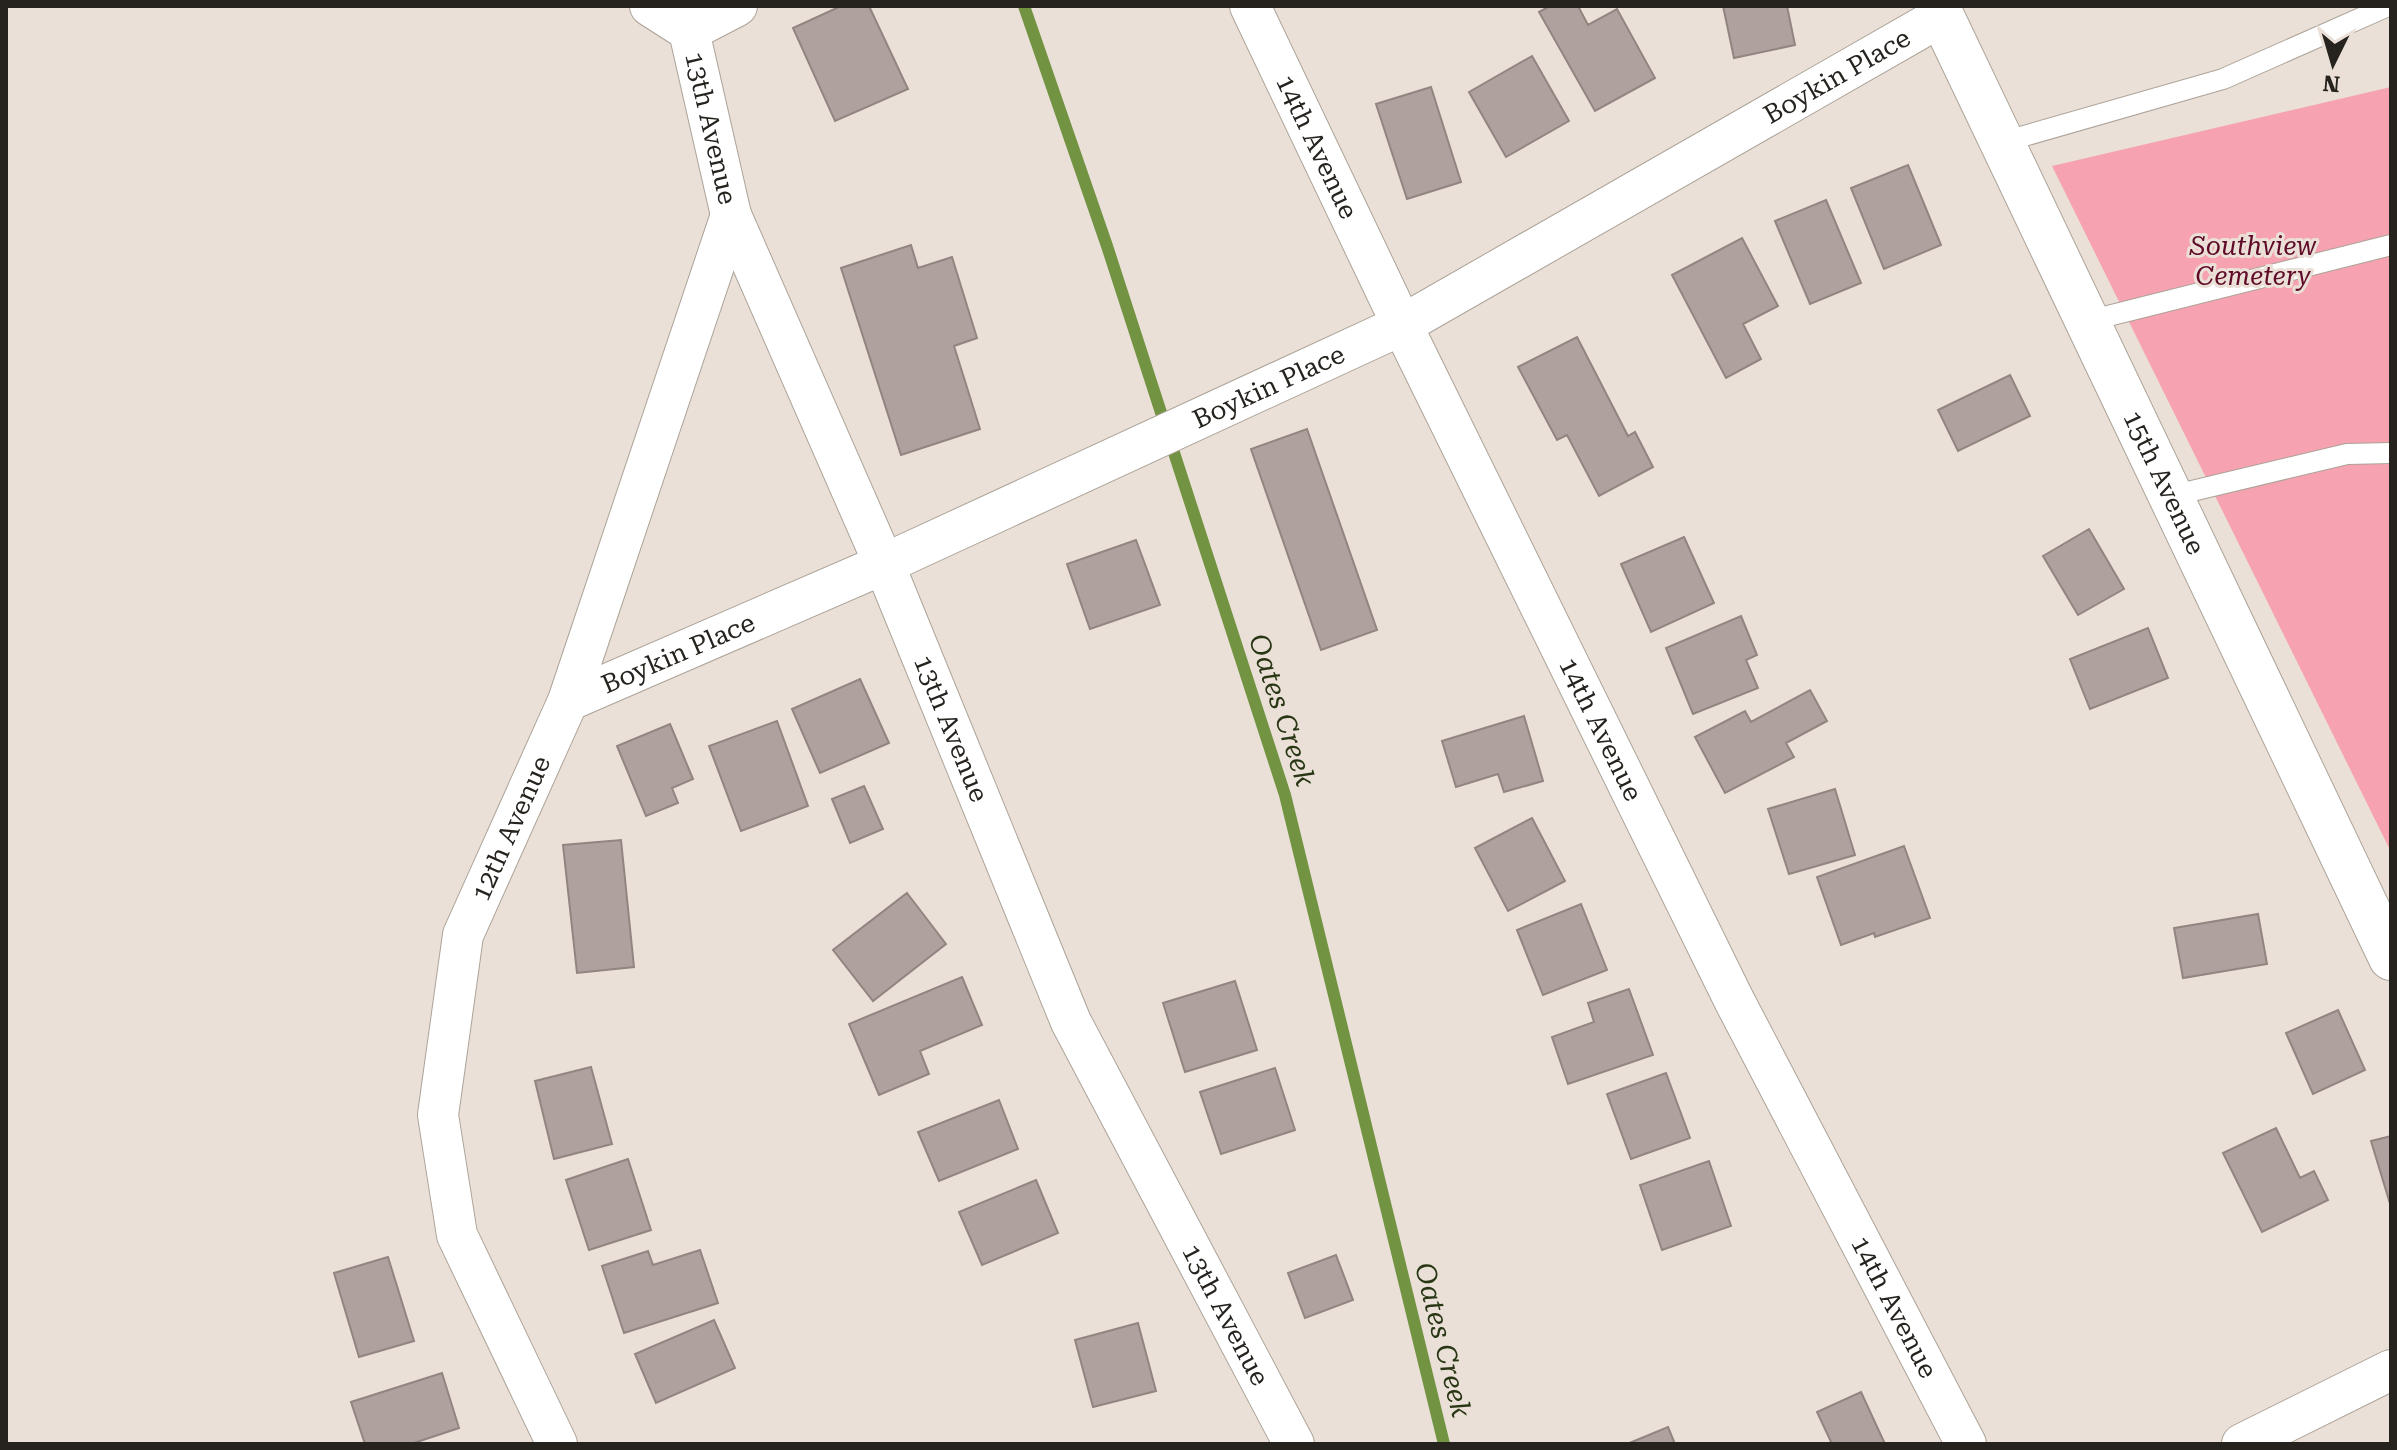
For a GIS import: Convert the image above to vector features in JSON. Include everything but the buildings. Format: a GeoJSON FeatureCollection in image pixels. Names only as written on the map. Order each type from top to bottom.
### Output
{"type":"FeatureCollection","features":[{"type":"Feature","properties":{"kind":"street","name":"13th Avenue"},"geometry":{"type":"LineString","coordinates":[[650,6],[689,31],[731,215],[884,564],[1071,1022],[1294,1444]]}},
{"type":"Feature","properties":{"kind":"street"},"geometry":{"type":"LineString","coordinates":[[689,31],[737,6]]}},
{"type":"Feature","properties":{"kind":"street","name":"14th Avenue"},"geometry":{"type":"LineString","coordinates":[[1250,6],[1402,325],[1734,1000],[1966,1444]]}},
{"type":"Feature","properties":{"kind":"street","name":"Boykin Place"},"geometry":{"type":"LineString","coordinates":[[568,701],[884,564],[1402,325],[1940,11]]}},
{"type":"Feature","properties":{"kind":"street","name":"15th Avenue"},"geometry":{"type":"LineString","coordinates":[[1940,11],[2391,958]]}},
{"type":"Feature","properties":{"kind":"street","name":"12th Avenue"},"geometry":{"type":"LineString","coordinates":[[557,1444],[457,1235],[438,1115],[463,935],[568,701],[731,215]]}},
{"type":"Feature","properties":{"kind":"street"},"geometry":{"type":"LineString","coordinates":[[2242,1444],[2391,1370]]}},
{"type":"Feature","properties":{"kind":"lane"},"geometry":{"type":"LineString","coordinates":[[2003,142],[2223,79],[2388,6]]}},
{"type":"Feature","properties":{"kind":"lane"},"geometry":{"type":"LineString","coordinates":[[2088,321],[2391,245]]}},
{"type":"Feature","properties":{"kind":"lane"},"geometry":{"type":"LineString","coordinates":[[2171,496],[2347,454],[2391,453]]}},
{"type":"Feature","properties":{"kind":"green space","name":"Southview Cemetery"},"geometry":{"type":"Polygon","coordinates":[[[2391,87],[2391,852],[2052,166],[2391,87]]]}},
{"type":"Feature","properties":{"kind":"waterway","name":"Oates Creek"},"geometry":{"type":"LineString","coordinates":[[1024,6],[1107,246],[1285,795],[1444,1444]]}}]}
